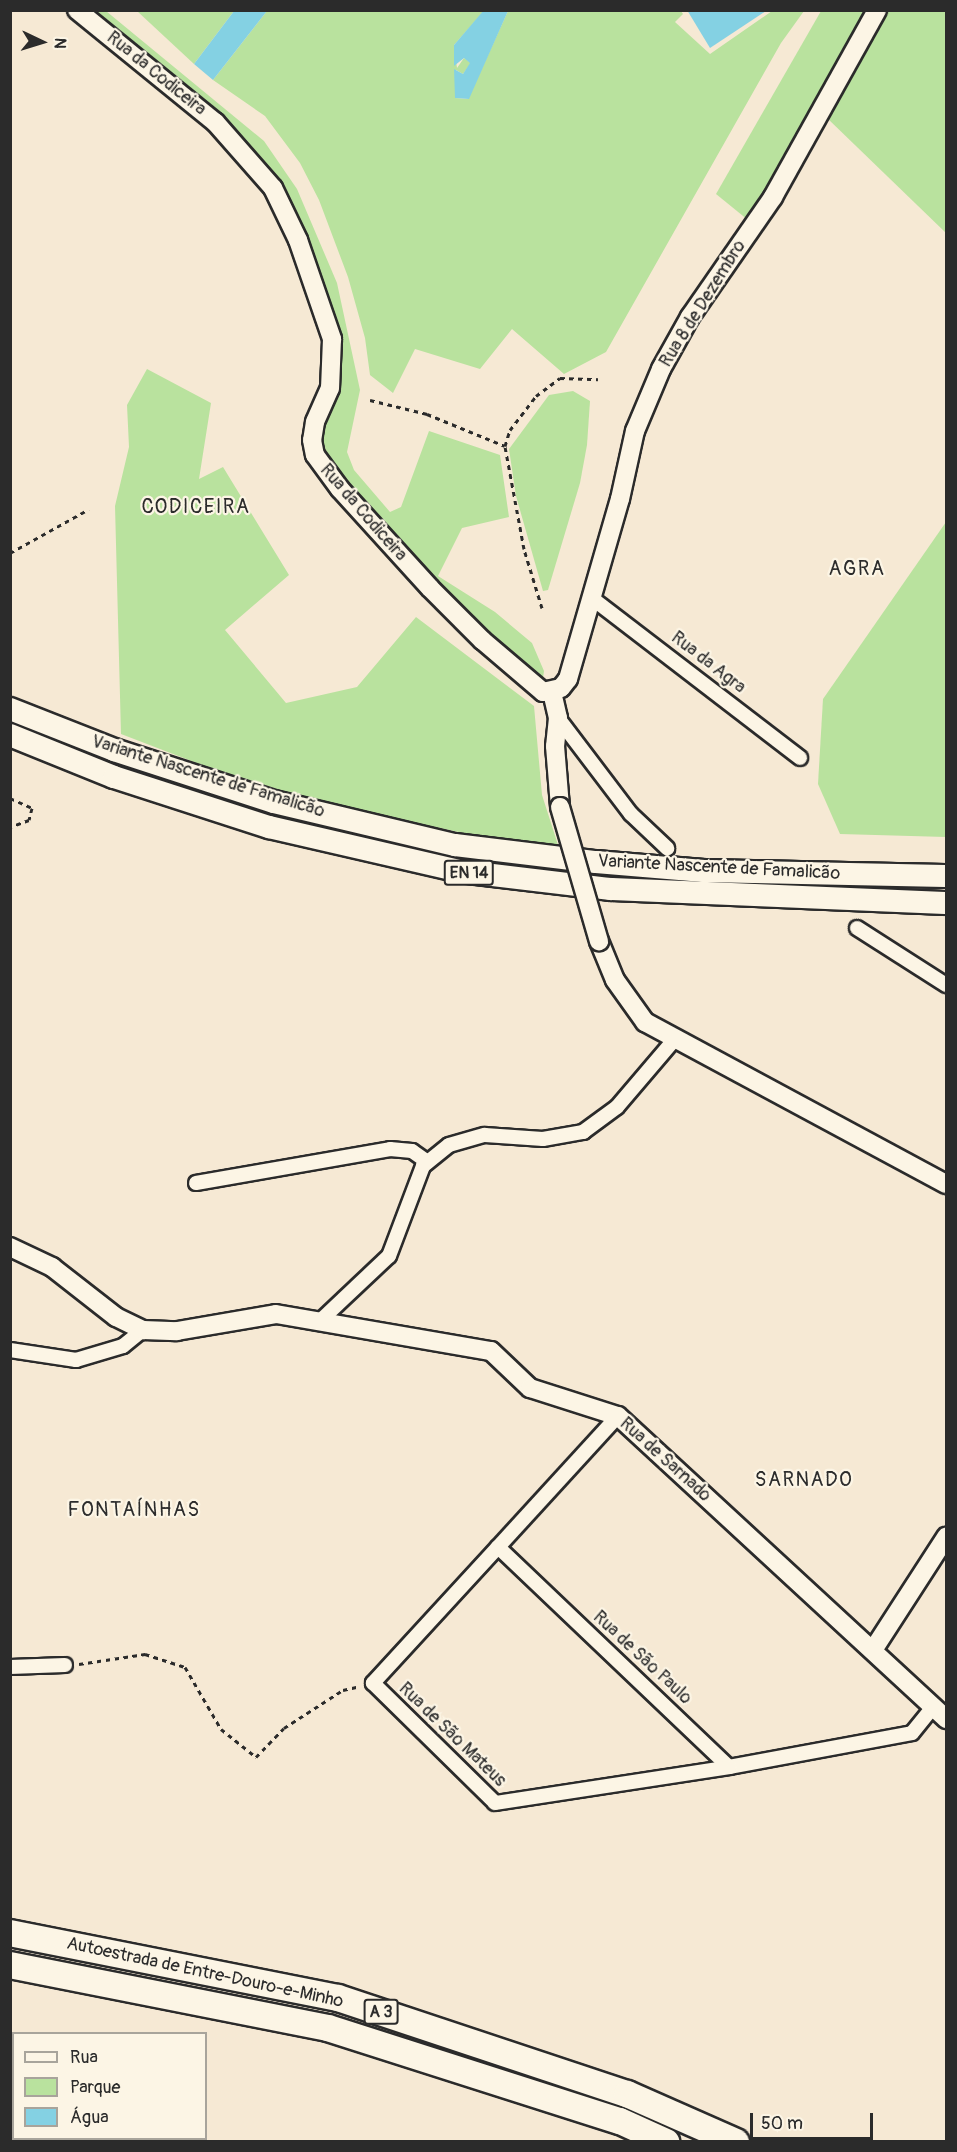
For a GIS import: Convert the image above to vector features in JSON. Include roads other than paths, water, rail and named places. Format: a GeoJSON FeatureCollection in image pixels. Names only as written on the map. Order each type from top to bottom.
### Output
{"type":"FeatureCollection","features":[{"type":"Feature","properties":{"kind":"highway","name":"Variante Nascente de Famalicão"},"geometry":{"type":"LineString","coordinates":[[10,709],[114,750],[274,802],[455,844],[596,862],[704,871],[946,876]]}},
{"type":"Feature","properties":{"kind":"highway","name":"Variante Nascente de Famalicão"},"geometry":{"type":"LineString","coordinates":[[10,735],[114,777],[269,827],[459,871],[611,889],[946,903]]}},
{"type":"Feature","properties":{"kind":"highway","name":"Autoestrada de Entre-Douro-e-Minho"},"geometry":{"type":"LineString","coordinates":[[10,1932],[338,1998],[627,2094],[736,2142]]}},
{"type":"Feature","properties":{"kind":"highway","name":"Autoestrada de Entre-Douro-e-Minho"},"geometry":{"type":"LineString","coordinates":[[10,1965],[328,2028],[620,2121],[666,2142]]}},
{"type":"Feature","properties":{"kind":"street","name":"Rua da Codiceira"},"geometry":{"type":"LineString","coordinates":[[77,10],[215,122],[273,188],[310,269],[332,339],[330,388],[312,440],[324,469],[393,549],[482,640],[528,681],[543,692],[552,692]]}},
{"type":"Feature","properties":{"kind":"street","name":"Rua 8 de Dezembro"},"geometry":{"type":"LineString","coordinates":[[552,692],[568,679],[593,599],[635,431],[661,369],[690,317],[773,197],[877,10]]}},
{"type":"Feature","properties":{"kind":"street","name":"Rua da Agra"},"geometry":{"type":"LineString","coordinates":[[593,599],[801,758]]}},
{"type":"Feature","properties":{"kind":"street"},"geometry":{"type":"LineString","coordinates":[[552,692],[558,718],[555,746],[560,807],[599,941],[628,1002],[645,1022],[674,1040],[795,1101],[946,1184]]}},
{"type":"Feature","properties":{"kind":"street"},"geometry":{"type":"LineString","coordinates":[[558,718],[631,814],[667,848]]}},
{"type":"Feature","properties":{"kind":"street"},"geometry":{"type":"LineString","coordinates":[[857,928],[946,985]]}},
{"type":"Feature","properties":{"kind":"street"},"geometry":{"type":"LineString","coordinates":[[321,1320],[389,1256],[423,1166],[449,1145],[485,1135],[543,1139],[583,1132],[617,1107],[674,1040]]}},
{"type":"Feature","properties":{"kind":"street"},"geometry":{"type":"LineString","coordinates":[[196,1183],[390,1149],[412,1151],[428,1162]]}},
{"type":"Feature","properties":{"kind":"street"},"geometry":{"type":"LineString","coordinates":[[10,1247],[52,1268],[116,1317],[143,1330],[123,1346],[76,1360],[10,1350]]}},
{"type":"Feature","properties":{"kind":"street","name":"Rua de Sarnado"},"geometry":{"type":"LineString","coordinates":[[143,1330],[177,1331],[276,1314],[491,1351],[530,1388],[618,1416],[946,1719]]}},
{"type":"Feature","properties":{"kind":"street"},"geometry":{"type":"LineString","coordinates":[[498,1547],[618,1416]]}},
{"type":"Feature","properties":{"kind":"street"},"geometry":{"type":"LineString","coordinates":[[873,1650],[946,1538]]}},
{"type":"Feature","properties":{"kind":"street","name":"Rua de São Mateus"},"geometry":{"type":"LineString","coordinates":[[498,1547],[373,1683],[495,1803],[729,1767]]}},
{"type":"Feature","properties":{"kind":"street","name":"Rua de São Paulo"},"geometry":{"type":"LineString","coordinates":[[498,1547],[729,1767]]}},
{"type":"Feature","properties":{"kind":"street"},"geometry":{"type":"LineString","coordinates":[[10,1667],[65,1665]]}},
{"type":"Feature","properties":{"kind":"street"},"geometry":{"type":"LineString","coordinates":[[729,1767],[912,1733],[933,1707]]}},
{"type":"Feature","properties":{"kind":"water"},"geometry":{"type":"Polygon","coordinates":[[[484,10],[508,11],[469,99],[455,98],[454,69],[463,74],[470,63],[464,58],[454,66],[454,45],[484,10]]]}},
{"type":"Feature","properties":{"kind":"water"},"geometry":{"type":"Polygon","coordinates":[[[687,10],[766,10],[766,11],[710,48],[687,10]]]}},
{"type":"Feature","properties":{"kind":"water"},"geometry":{"type":"Polygon","coordinates":[[[234,11],[267,11],[213,80],[194,64],[234,11]]]}},
{"type":"Feature","properties":{"kind":"district","name":"CODICEIRA"},"geometry":{"type":"Point","coordinates":[196,506]}},
{"type":"Feature","properties":{"kind":"district","name":"AGRA"},"geometry":{"type":"Point","coordinates":[857,568]}},
{"type":"Feature","properties":{"kind":"district","name":"SARNADO"},"geometry":{"type":"Point","coordinates":[804,1479]}},
{"type":"Feature","properties":{"kind":"district","name":"FONTAÍNHAS"},"geometry":{"type":"Point","coordinates":[134,1509]}}]}
